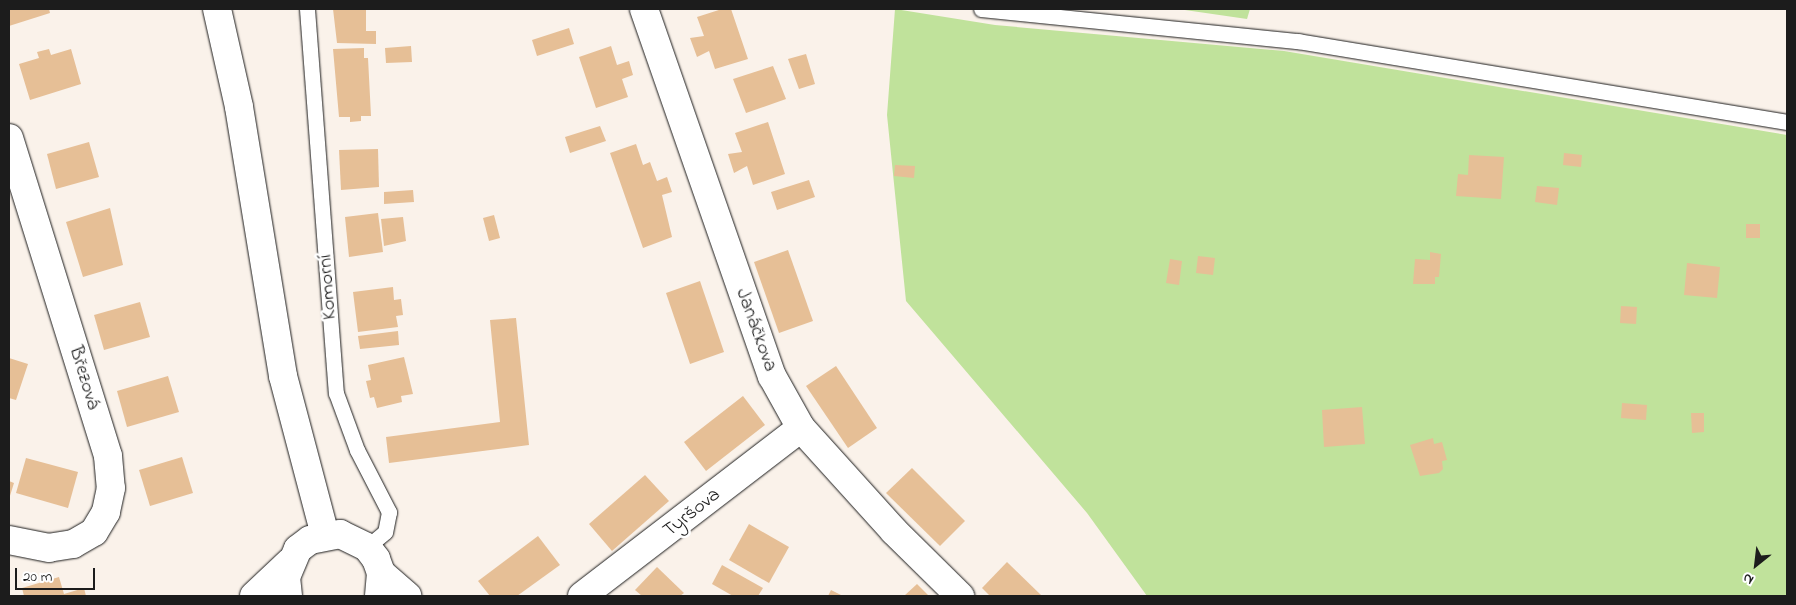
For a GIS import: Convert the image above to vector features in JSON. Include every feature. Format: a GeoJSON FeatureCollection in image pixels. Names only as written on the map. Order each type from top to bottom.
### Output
{"type":"FeatureCollection","features":[{"type":"Feature","properties":{"kind":"street"},"geometry":{"type":"LineString","coordinates":[[217,9],[239,107],[283,376],[325,535]]}},
{"type":"Feature","properties":{"kind":"street","name":"Janáčkova"},"geometry":{"type":"LineString","coordinates":[[644,9],[772,376],[801,428],[894,531],[960,596]]}},
{"type":"Feature","properties":{"kind":"street","name":"Březová"},"geometry":{"type":"LineString","coordinates":[[9,138],[108,456],[111,488],[106,512],[94,532],[73,544],[49,548],[9,540]]}},
{"type":"Feature","properties":{"kind":"street","name":"Tyršova"},"geometry":{"type":"LineString","coordinates":[[582,596],[801,428]]}},
{"type":"Feature","properties":{"kind":"street"},"geometry":{"type":"LineString","coordinates":[[254,596],[290,562],[304,544],[325,535],[340,534],[367,547],[380,585],[407,596]]}},
{"type":"Feature","properties":{"kind":"street"},"geometry":{"type":"LineString","coordinates":[[288,596],[286,577],[290,562]]}},
{"type":"Feature","properties":{"kind":"lane","name":"Komorní"},"geometry":{"type":"LineString","coordinates":[[306,9],[336,393],[357,450],[388,512],[384,532],[367,547]]}},
{"type":"Feature","properties":{"kind":"lane"},"geometry":{"type":"LineString","coordinates":[[981,9],[1298,41],[1787,122]]}},
{"type":"Feature","properties":{"kind":"green space"},"geometry":{"type":"Polygon","coordinates":[[[895,9],[995,25],[1284,51],[1787,135],[1787,596],[1147,596],[1087,513],[906,301],[887,115],[895,9]]]}},
{"type":"Feature","properties":{"kind":"green space"},"geometry":{"type":"Polygon","coordinates":[[[1178,9],[1250,9],[1247,19],[1178,9]]]}},
{"type":"Feature","properties":{"kind":"building"},"geometry":{"type":"Polygon","coordinates":[[[9,9],[49,9],[50,13],[9,26],[9,9]]]}},
{"type":"Feature","properties":{"kind":"building"},"geometry":{"type":"Polygon","coordinates":[[[333,9],[366,9],[366,31],[376,31],[376,44],[337,43],[333,9]]]}},
{"type":"Feature","properties":{"kind":"building"},"geometry":{"type":"Polygon","coordinates":[[[722,9],[731,9],[748,59],[715,69],[709,51],[697,57],[690,38],[704,36],[697,17],[722,9]]]}},
{"type":"Feature","properties":{"kind":"building"},"geometry":{"type":"Polygon","coordinates":[[[569,28],[574,44],[537,56],[532,40],[569,28]]]}},
{"type":"Feature","properties":{"kind":"building"},"geometry":{"type":"Polygon","coordinates":[[[411,46],[412,62],[386,63],[385,48],[411,46]]]}},
{"type":"Feature","properties":{"kind":"building"},"geometry":{"type":"Polygon","coordinates":[[[611,46],[617,65],[629,61],[633,75],[622,79],[628,97],[596,108],[579,57],[611,46]]]}},
{"type":"Feature","properties":{"kind":"building"},"geometry":{"type":"Polygon","coordinates":[[[364,48],[364,58],[368,58],[371,116],[361,116],[361,121],[350,122],[350,117],[339,117],[333,49],[364,48]]]}},
{"type":"Feature","properties":{"kind":"building"},"geometry":{"type":"Polygon","coordinates":[[[49,49],[51,55],[71,49],[81,84],[30,100],[19,64],[39,58],[37,52],[49,49]]]}},
{"type":"Feature","properties":{"kind":"building"},"geometry":{"type":"Polygon","coordinates":[[[806,54],[815,84],[799,89],[788,59],[806,54]]]}},
{"type":"Feature","properties":{"kind":"building"},"geometry":{"type":"Polygon","coordinates":[[[773,66],[786,99],[746,113],[733,79],[773,66]]]}},
{"type":"Feature","properties":{"kind":"building"},"geometry":{"type":"Polygon","coordinates":[[[768,122],[785,174],[753,185],[747,166],[734,173],[728,154],[742,152],[735,133],[768,122]]]}},
{"type":"Feature","properties":{"kind":"building"},"geometry":{"type":"Polygon","coordinates":[[[600,126],[606,141],[570,153],[565,137],[600,126]]]}},
{"type":"Feature","properties":{"kind":"building"},"geometry":{"type":"Polygon","coordinates":[[[89,142],[99,177],[56,189],[47,154],[89,142]]]}},
{"type":"Feature","properties":{"kind":"building"},"geometry":{"type":"Polygon","coordinates":[[[636,144],[643,165],[650,162],[657,181],[667,177],[672,192],[662,195],[672,237],[643,248],[610,153],[636,144]]]}},
{"type":"Feature","properties":{"kind":"building"},"geometry":{"type":"Polygon","coordinates":[[[378,149],[379,187],[341,190],[339,150],[378,149]]]}},
{"type":"Feature","properties":{"kind":"building"},"geometry":{"type":"Polygon","coordinates":[[[1564,153],[1582,155],[1581,167],[1563,165],[1564,153]]]}},
{"type":"Feature","properties":{"kind":"building"},"geometry":{"type":"Polygon","coordinates":[[[1469,155],[1504,157],[1501,199],[1456,196],[1458,174],[1468,175],[1469,155]]]}},
{"type":"Feature","properties":{"kind":"building"},"geometry":{"type":"Polygon","coordinates":[[[895,165],[915,166],[914,178],[894,176],[895,165]]]}},
{"type":"Feature","properties":{"kind":"building"},"geometry":{"type":"Polygon","coordinates":[[[809,180],[815,197],[777,210],[771,192],[809,180]]]}},
{"type":"Feature","properties":{"kind":"building"},"geometry":{"type":"Polygon","coordinates":[[[1537,186],[1559,188],[1557,205],[1535,202],[1537,186]]]}},
{"type":"Feature","properties":{"kind":"building"},"geometry":{"type":"Polygon","coordinates":[[[413,190],[414,202],[384,204],[384,192],[413,190]]]}},
{"type":"Feature","properties":{"kind":"building"},"geometry":{"type":"Polygon","coordinates":[[[110,208],[123,265],[83,277],[66,222],[110,208]]]}},
{"type":"Feature","properties":{"kind":"building"},"geometry":{"type":"Polygon","coordinates":[[[378,213],[383,252],[349,257],[345,217],[378,213]]]}},
{"type":"Feature","properties":{"kind":"building"},"geometry":{"type":"Polygon","coordinates":[[[494,215],[500,238],[489,241],[483,218],[494,215]]]}},
{"type":"Feature","properties":{"kind":"building"},"geometry":{"type":"Polygon","coordinates":[[[403,217],[406,241],[384,246],[381,219],[403,217]]]}},
{"type":"Feature","properties":{"kind":"building"},"geometry":{"type":"Polygon","coordinates":[[[1746,224],[1760,224],[1760,238],[1746,238],[1746,224]]]}},
{"type":"Feature","properties":{"kind":"building"},"geometry":{"type":"Polygon","coordinates":[[[788,250],[813,321],[779,333],[754,262],[788,250]]]}},
{"type":"Feature","properties":{"kind":"building"},"geometry":{"type":"Polygon","coordinates":[[[1430,252],[1441,254],[1439,277],[1435,277],[1435,284],[1413,284],[1415,259],[1430,260],[1430,252]]]}},
{"type":"Feature","properties":{"kind":"building"},"geometry":{"type":"Polygon","coordinates":[[[1198,256],[1215,258],[1213,275],[1196,273],[1198,256]]]}},
{"type":"Feature","properties":{"kind":"building"},"geometry":{"type":"Polygon","coordinates":[[[1170,259],[1182,261],[1179,285],[1166,283],[1170,259]]]}},
{"type":"Feature","properties":{"kind":"building"},"geometry":{"type":"Polygon","coordinates":[[[1687,263],[1720,267],[1717,298],[1684,295],[1687,263]]]}},
{"type":"Feature","properties":{"kind":"building"},"geometry":{"type":"Polygon","coordinates":[[[700,281],[724,352],[690,364],[666,293],[700,281]]]}},
{"type":"Feature","properties":{"kind":"building"},"geometry":{"type":"Polygon","coordinates":[[[393,287],[394,300],[401,299],[403,315],[396,316],[398,327],[358,332],[353,292],[393,287]]]}},
{"type":"Feature","properties":{"kind":"building"},"geometry":{"type":"Polygon","coordinates":[[[140,302],[150,337],[104,350],[94,315],[140,302]]]}},
{"type":"Feature","properties":{"kind":"building"},"geometry":{"type":"Polygon","coordinates":[[[1621,306],[1637,307],[1636,324],[1620,323],[1621,306]]]}},
{"type":"Feature","properties":{"kind":"building"},"geometry":{"type":"Polygon","coordinates":[[[516,318],[529,445],[389,463],[386,437],[500,422],[490,320],[516,318]]]}},
{"type":"Feature","properties":{"kind":"building"},"geometry":{"type":"Polygon","coordinates":[[[398,331],[399,345],[360,349],[358,336],[398,331]]]}},
{"type":"Feature","properties":{"kind":"building"},"geometry":{"type":"Polygon","coordinates":[[[404,357],[413,394],[401,396],[402,402],[377,408],[374,397],[370,398],[366,381],[371,380],[368,365],[404,357]]]}},
{"type":"Feature","properties":{"kind":"building"},"geometry":{"type":"Polygon","coordinates":[[[9,358],[28,364],[16,400],[9,398],[9,358]]]}},
{"type":"Feature","properties":{"kind":"building"},"geometry":{"type":"Polygon","coordinates":[[[836,366],[877,428],[848,448],[806,386],[836,366]]]}},
{"type":"Feature","properties":{"kind":"building"},"geometry":{"type":"Polygon","coordinates":[[[168,376],[179,412],[127,427],[117,391],[168,376]]]}},
{"type":"Feature","properties":{"kind":"building"},"geometry":{"type":"Polygon","coordinates":[[[743,396],[765,425],[706,471],[684,442],[743,396]]]}},
{"type":"Feature","properties":{"kind":"building"},"geometry":{"type":"Polygon","coordinates":[[[1622,403],[1647,405],[1646,420],[1621,418],[1622,403]]]}},
{"type":"Feature","properties":{"kind":"building"},"geometry":{"type":"Polygon","coordinates":[[[1362,407],[1365,444],[1324,447],[1322,410],[1362,407]]]}},
{"type":"Feature","properties":{"kind":"building"},"geometry":{"type":"Polygon","coordinates":[[[1691,413],[1704,413],[1704,432],[1692,433],[1691,413]]]}},
{"type":"Feature","properties":{"kind":"building"},"geometry":{"type":"Polygon","coordinates":[[[1433,438],[1434,444],[1442,442],[1447,460],[1442,461],[1443,469],[1439,473],[1420,476],[1410,445],[1433,438]]]}},
{"type":"Feature","properties":{"kind":"building"},"geometry":{"type":"Polygon","coordinates":[[[182,457],[193,493],[150,506],[139,470],[182,457]]]}},
{"type":"Feature","properties":{"kind":"building"},"geometry":{"type":"Polygon","coordinates":[[[26,458],[78,472],[68,508],[16,493],[26,458]]]}},
{"type":"Feature","properties":{"kind":"building"},"geometry":{"type":"Polygon","coordinates":[[[912,468],[965,521],[940,546],[886,493],[912,468]]]}},
{"type":"Feature","properties":{"kind":"building"},"geometry":{"type":"Polygon","coordinates":[[[645,475],[669,501],[612,551],[589,524],[645,475]]]}},
{"type":"Feature","properties":{"kind":"building"},"geometry":{"type":"Polygon","coordinates":[[[9,481],[14,483],[9,499],[9,481]]]}},
{"type":"Feature","properties":{"kind":"building"},"geometry":{"type":"Polygon","coordinates":[[[749,524],[789,547],[769,583],[729,560],[749,524]]]}},
{"type":"Feature","properties":{"kind":"building"},"geometry":{"type":"Polygon","coordinates":[[[538,536],[560,565],[517,596],[490,596],[478,581],[538,536]]]}},
{"type":"Feature","properties":{"kind":"building"},"geometry":{"type":"Polygon","coordinates":[[[1007,562],[1042,596],[990,596],[982,588],[1007,562]]]}},
{"type":"Feature","properties":{"kind":"building"},"geometry":{"type":"Polygon","coordinates":[[[722,565],[763,588],[758,596],[733,596],[712,584],[722,565]]]}},
{"type":"Feature","properties":{"kind":"building"},"geometry":{"type":"Polygon","coordinates":[[[657,567],[684,593],[680,596],[642,596],[635,590],[657,567]]]}},
{"type":"Feature","properties":{"kind":"building"},"geometry":{"type":"Polygon","coordinates":[[[59,577],[64,594],[84,588],[86,596],[24,596],[22,588],[59,577]]]}},
{"type":"Feature","properties":{"kind":"building"},"geometry":{"type":"Polygon","coordinates":[[[917,584],[929,596],[904,596],[917,584]]]}},
{"type":"Feature","properties":{"kind":"building"},"geometry":{"type":"Polygon","coordinates":[[[831,590],[843,596],[828,596],[831,590]]]}}]}
